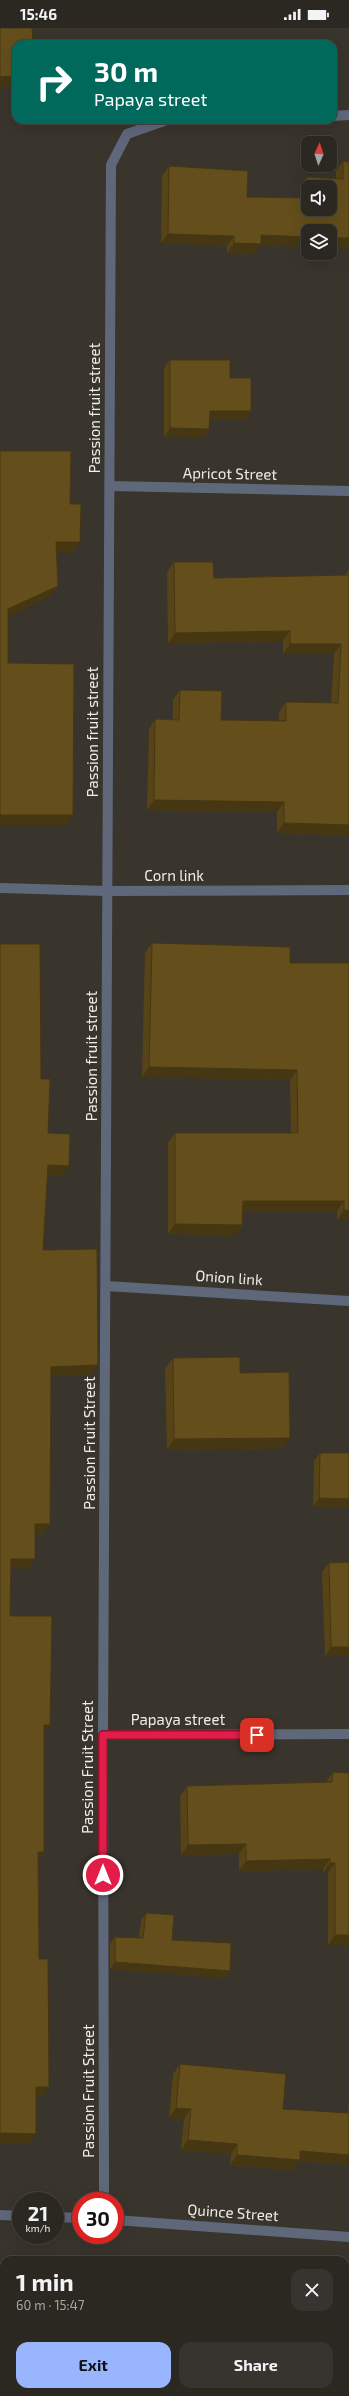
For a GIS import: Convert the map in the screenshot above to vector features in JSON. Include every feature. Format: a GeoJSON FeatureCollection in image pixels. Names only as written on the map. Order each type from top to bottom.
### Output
{"type":"FeatureCollection","features":[{"type":"Feature","properties":{"kind":"street"},"geometry":{"type":"LineString","coordinates":[[337,116],[349,115]]}},
{"type":"Feature","properties":{"kind":"street","name":"Passion fruit street"},"geometry":{"type":"LineString","coordinates":[[105,1334],[111,165],[127,134],[156,124]]}},
{"type":"Feature","properties":{"kind":"street","name":"Apricot Street"},"geometry":{"type":"LineString","coordinates":[[110,486],[349,491]]}},
{"type":"Feature","properties":{"kind":"street","name":"Corn link"},"geometry":{"type":"LineString","coordinates":[[0,888],[107,891],[349,890]]}},
{"type":"Feature","properties":{"kind":"street","name":"Onion link"},"geometry":{"type":"LineString","coordinates":[[106,1286],[349,1301]]}},
{"type":"Feature","properties":{"kind":"street","name":"Passion Fruit Street"},"geometry":{"type":"LineString","coordinates":[[104,2192],[103,1735],[105,1334]]}},
{"type":"Feature","properties":{"kind":"street","name":"Papaya street"},"geometry":{"type":"LineString","coordinates":[[103,1735],[349,1734]]}},
{"type":"Feature","properties":{"kind":"street"},"geometry":{"type":"LineString","coordinates":[[0,2215],[12,2216]]}},
{"type":"Feature","properties":{"kind":"street","name":"Quince Street"},"geometry":{"type":"LineString","coordinates":[[124,2221],[349,2237]]}},
{"type":"Feature","properties":{"kind":"building"},"geometry":{"type":"Polygon","coordinates":[[[0,28],[32,28],[33,40],[12,40],[12,76],[0,77],[0,28]]]}},
{"type":"Feature","properties":{"kind":"building"},"geometry":{"type":"Polygon","coordinates":[[[343,161],[349,162],[349,238],[337,238],[337,224],[301,224],[301,237],[261,235],[261,244],[234,243],[234,236],[168,234],[169,166],[248,171],[247,197],[301,198],[301,216],[337,216],[337,180],[307,180],[307,177],[343,179],[343,161]]]}},
{"type":"Feature","properties":{"kind":"building"},"geometry":{"type":"Polygon","coordinates":[[[170,360],[230,360],[230,378],[251,378],[251,411],[210,411],[209,429],[170,428],[170,360]]]}},
{"type":"Feature","properties":{"kind":"building"},"geometry":{"type":"Polygon","coordinates":[[[0,451],[71,451],[70,504],[81,504],[80,542],[56,542],[58,586],[8,609],[8,663],[74,664],[73,815],[0,815],[0,451]]]}},
{"type":"Feature","properties":{"kind":"building"},"geometry":{"type":"Polygon","coordinates":[[[174,562],[213,562],[214,578],[349,575],[349,825],[284,823],[284,802],[154,800],[155,719],[179,720],[180,690],[222,691],[221,720],[286,721],[286,702],[338,703],[341,644],[290,644],[290,631],[175,633],[174,562]]]}},
{"type":"Feature","properties":{"kind":"building"},"geometry":{"type":"Polygon","coordinates":[[[152,943],[290,947],[290,963],[349,963],[349,1210],[344,1210],[344,1201],[243,1201],[242,1225],[175,1224],[175,1133],[298,1133],[297,1070],[149,1067],[152,943]]]}},
{"type":"Feature","properties":{"kind":"building"},"geometry":{"type":"Polygon","coordinates":[[[0,944],[40,944],[41,1079],[50,1079],[48,1133],[70,1134],[69,1166],[48,1165],[43,1250],[97,1249],[98,1365],[51,1367],[50,1524],[35,1524],[35,1559],[11,1559],[10,1616],[52,1616],[50,1725],[44,1725],[44,1852],[38,1852],[39,1959],[48,1959],[49,2087],[36,2087],[36,2134],[0,2133],[0,944]]]}},
{"type":"Feature","properties":{"kind":"building"},"geometry":{"type":"Polygon","coordinates":[[[240,1357],[240,1373],[289,1372],[290,1438],[174,1439],[173,1358],[240,1357]]]}},
{"type":"Feature","properties":{"kind":"building"},"geometry":{"type":"Polygon","coordinates":[[[320,1453],[349,1453],[349,1499],[319,1498],[320,1453]]]}},
{"type":"Feature","properties":{"kind":"building"},"geometry":{"type":"Polygon","coordinates":[[[349,1562],[349,1647],[331,1647],[329,1563],[349,1562]]]}},
{"type":"Feature","properties":{"kind":"building"},"geometry":{"type":"Polygon","coordinates":[[[333,1772],[349,1773],[349,1935],[335,1935],[335,1863],[330,1863],[330,1859],[246,1861],[246,1844],[188,1845],[187,1786],[332,1782],[333,1772]]]}},
{"type":"Feature","properties":{"kind":"building"},"geometry":{"type":"Polygon","coordinates":[[[146,1913],[174,1915],[172,1940],[231,1943],[230,1971],[115,1962],[115,1937],[143,1938],[146,1913]]]}},
{"type":"Feature","properties":{"kind":"building"},"geometry":{"type":"Polygon","coordinates":[[[180,2064],[286,2074],[283,2109],[349,2113],[349,2155],[300,2151],[300,2160],[237,2155],[237,2144],[188,2140],[191,2109],[176,2108],[180,2064]]]}},
{"type":"Feature","properties":{"kind":"route"},"geometry":{"type":"LineString","coordinates":[[103,1875],[103,1735],[257,1735]]}}]}
